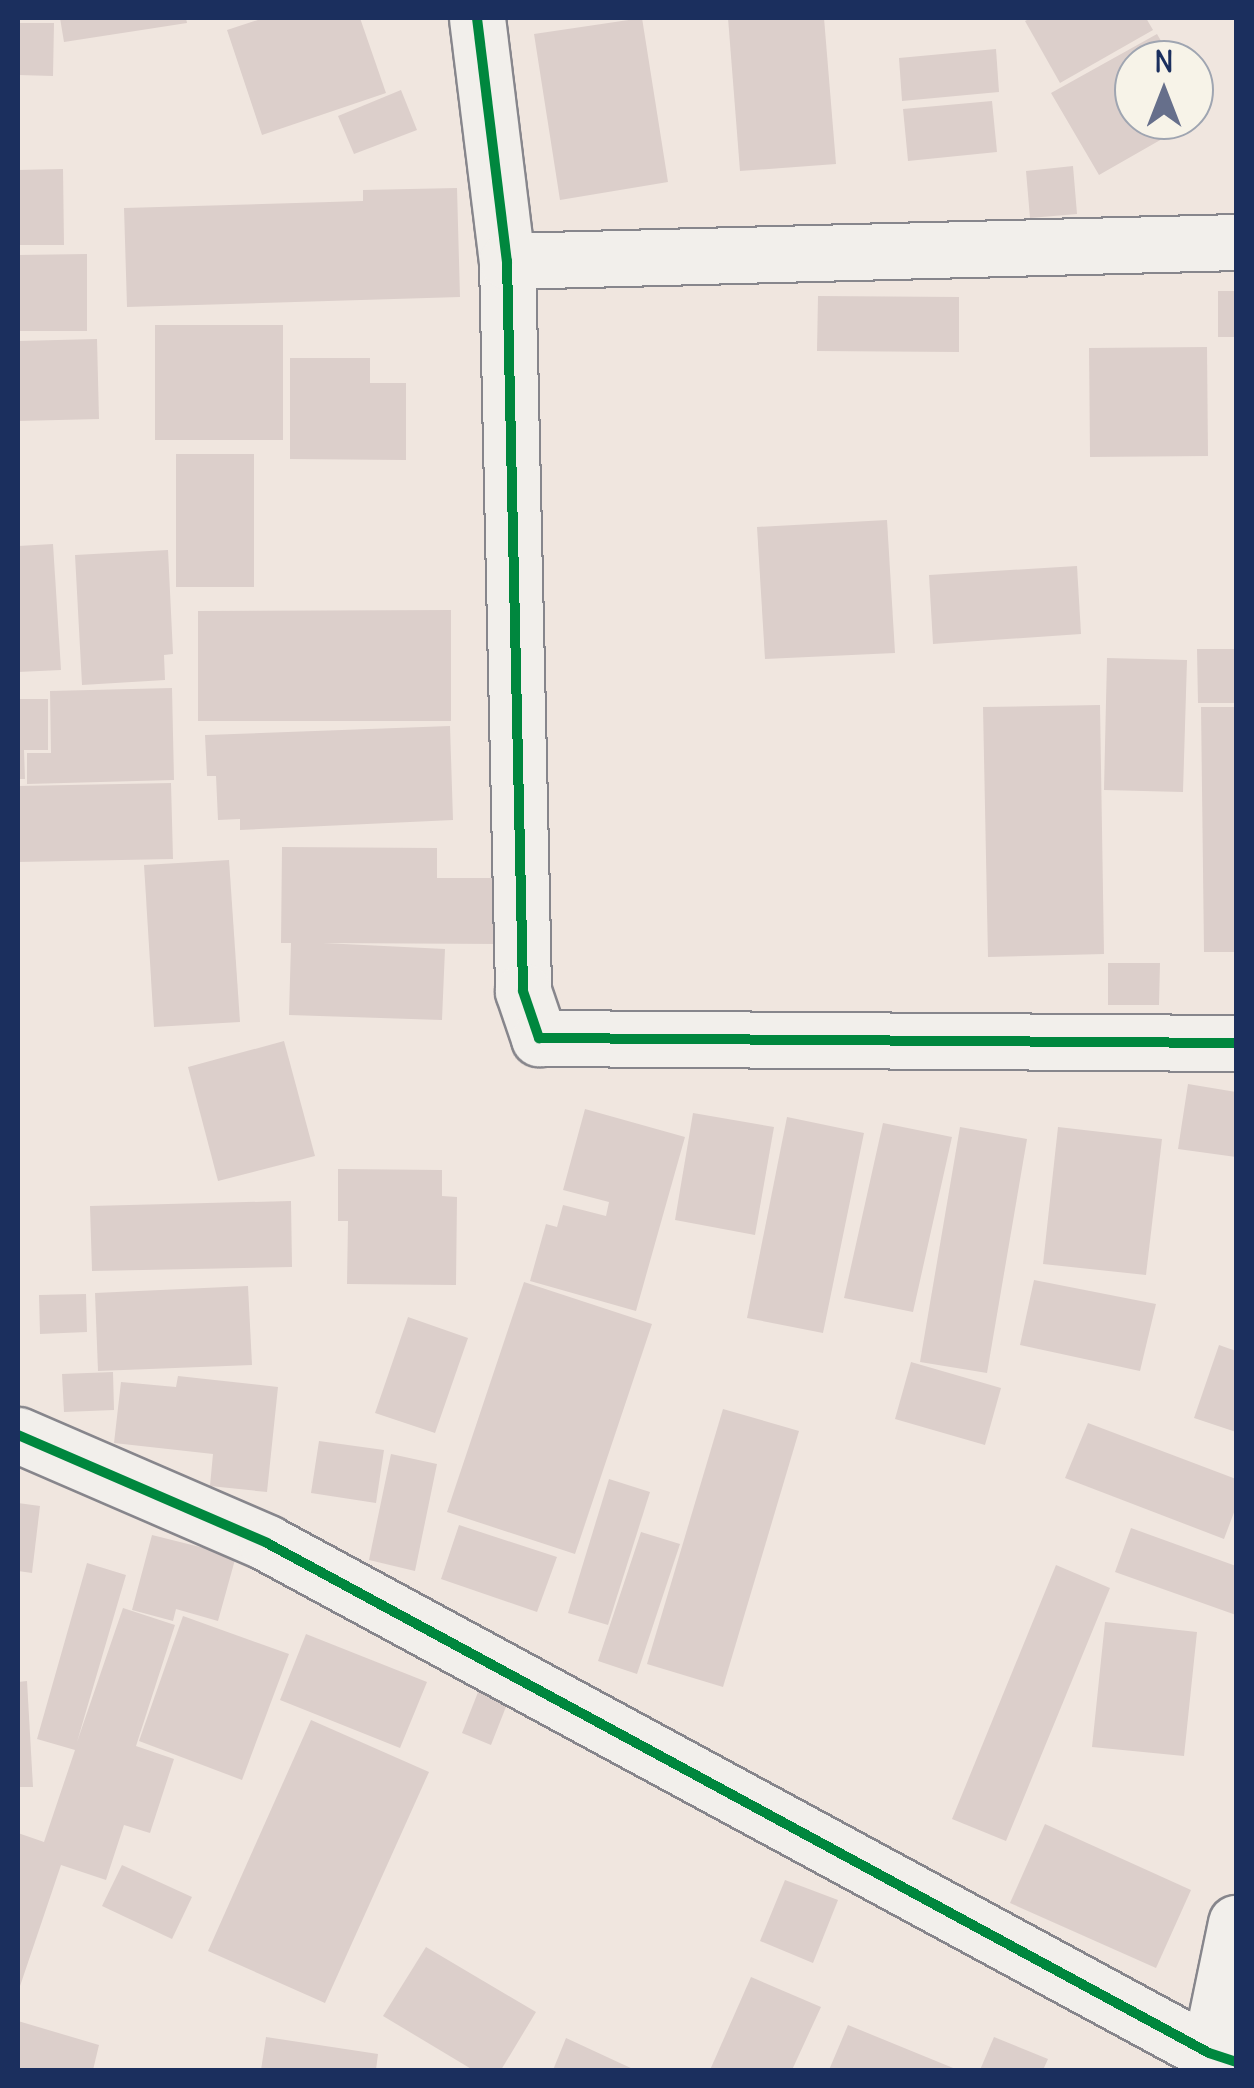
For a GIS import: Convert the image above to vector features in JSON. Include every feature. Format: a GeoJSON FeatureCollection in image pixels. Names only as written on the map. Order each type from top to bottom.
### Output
{"type":"FeatureCollection","features":[{"type":"Feature","properties":{"kind":"street"},"geometry":{"type":"LineString","coordinates":[[477,18],[507,261],[523,991],[539,1038],[1236,1043]]}},
{"type":"Feature","properties":{"kind":"street"},"geometry":{"type":"LineString","coordinates":[[507,261],[1236,242]]}},
{"type":"Feature","properties":{"kind":"street"},"geometry":{"type":"LineString","coordinates":[[18,1434],[267,1543],[1223,2057],[1236,1922]]}},
{"type":"Feature","properties":{"kind":"building"},"geometry":{"type":"Polygon","coordinates":[[[60,18],[186,18],[187,23],[64,42],[60,18]]]}},
{"type":"Feature","properties":{"kind":"building"},"geometry":{"type":"Polygon","coordinates":[[[264,18],[360,18],[386,93],[262,135],[227,30],[264,18]]]}},
{"type":"Feature","properties":{"kind":"building"},"geometry":{"type":"Polygon","coordinates":[[[642,18],[668,182],[560,200],[534,34],[642,18]]]}},
{"type":"Feature","properties":{"kind":"building"},"geometry":{"type":"Polygon","coordinates":[[[728,18],[824,18],[836,164],[740,171],[728,18]]]}},
{"type":"Feature","properties":{"kind":"building"},"geometry":{"type":"Polygon","coordinates":[[[1146,18],[1153,30],[1135,40],[1114,40],[1114,52],[1060,83],[1025,21],[1146,18]]]}},
{"type":"Feature","properties":{"kind":"building"},"geometry":{"type":"Polygon","coordinates":[[[18,23],[54,23],[53,76],[18,75],[18,23]]]}},
{"type":"Feature","properties":{"kind":"building"},"geometry":{"type":"Polygon","coordinates":[[[996,49],[999,92],[902,101],[899,58],[996,49]]]}},
{"type":"Feature","properties":{"kind":"building"},"geometry":{"type":"Polygon","coordinates":[[[1114,58],[1114,140],[1160,140],[1099,175],[1051,93],[1114,58]]]}},
{"type":"Feature","properties":{"kind":"building"},"geometry":{"type":"Polygon","coordinates":[[[401,90],[417,130],[354,154],[338,116],[401,90]]]}},
{"type":"Feature","properties":{"kind":"building"},"geometry":{"type":"Polygon","coordinates":[[[992,101],[997,152],[908,161],[903,109],[992,101]]]}},
{"type":"Feature","properties":{"kind":"building"},"geometry":{"type":"Polygon","coordinates":[[[1073,166],[1077,214],[1030,218],[1026,171],[1073,166]]]}},
{"type":"Feature","properties":{"kind":"building"},"geometry":{"type":"Polygon","coordinates":[[[63,169],[64,245],[18,245],[18,170],[63,169]]]}},
{"type":"Feature","properties":{"kind":"building"},"geometry":{"type":"Polygon","coordinates":[[[457,188],[460,297],[127,307],[124,208],[363,201],[363,190],[457,188]]]}},
{"type":"Feature","properties":{"kind":"building"},"geometry":{"type":"Polygon","coordinates":[[[87,254],[87,331],[18,331],[18,255],[87,254]]]}},
{"type":"Feature","properties":{"kind":"building"},"geometry":{"type":"Polygon","coordinates":[[[1218,291],[1236,291],[1236,337],[1218,337],[1218,291]]]}},
{"type":"Feature","properties":{"kind":"building"},"geometry":{"type":"Polygon","coordinates":[[[818,296],[959,297],[959,352],[817,351],[818,296]]]}},
{"type":"Feature","properties":{"kind":"building"},"geometry":{"type":"Polygon","coordinates":[[[155,325],[283,325],[283,440],[155,440],[155,325]]]}},
{"type":"Feature","properties":{"kind":"building"},"geometry":{"type":"Polygon","coordinates":[[[97,339],[99,419],[18,421],[18,341],[97,339]]]}},
{"type":"Feature","properties":{"kind":"building"},"geometry":{"type":"Polygon","coordinates":[[[1207,347],[1208,456],[1090,457],[1089,348],[1207,347]]]}},
{"type":"Feature","properties":{"kind":"building"},"geometry":{"type":"Polygon","coordinates":[[[290,358],[370,358],[370,383],[406,383],[406,460],[290,459],[290,358]]]}},
{"type":"Feature","properties":{"kind":"building"},"geometry":{"type":"Polygon","coordinates":[[[176,454],[254,454],[254,587],[176,587],[176,454]]]}},
{"type":"Feature","properties":{"kind":"building"},"geometry":{"type":"Polygon","coordinates":[[[887,520],[895,653],[765,659],[757,527],[887,520]]]}},
{"type":"Feature","properties":{"kind":"building"},"geometry":{"type":"Polygon","coordinates":[[[53,544],[61,670],[18,672],[18,546],[53,544]]]}},
{"type":"Feature","properties":{"kind":"building"},"geometry":{"type":"Polygon","coordinates":[[[168,550],[173,654],[164,655],[165,680],[82,685],[75,555],[168,550]]]}},
{"type":"Feature","properties":{"kind":"building"},"geometry":{"type":"Polygon","coordinates":[[[1077,566],[1081,634],[933,644],[929,575],[1077,566]]]}},
{"type":"Feature","properties":{"kind":"building"},"geometry":{"type":"Polygon","coordinates":[[[451,610],[451,721],[198,721],[198,611],[451,610]]]}},
{"type":"Feature","properties":{"kind":"building"},"geometry":{"type":"Polygon","coordinates":[[[1197,649],[1236,649],[1236,703],[1198,703],[1197,649]]]}},
{"type":"Feature","properties":{"kind":"building"},"geometry":{"type":"Polygon","coordinates":[[[1107,658],[1187,660],[1183,792],[1104,790],[1107,658]]]}},
{"type":"Feature","properties":{"kind":"building"},"geometry":{"type":"Polygon","coordinates":[[[172,688],[174,780],[27,784],[27,753],[51,753],[50,691],[172,688]]]}},
{"type":"Feature","properties":{"kind":"building"},"geometry":{"type":"Polygon","coordinates":[[[18,699],[48,699],[48,750],[24,750],[25,779],[18,779],[18,699]]]}},
{"type":"Feature","properties":{"kind":"building"},"geometry":{"type":"Polygon","coordinates":[[[1100,705],[1104,954],[988,957],[983,707],[1100,705]]]}},
{"type":"Feature","properties":{"kind":"building"},"geometry":{"type":"Polygon","coordinates":[[[1201,707],[1236,707],[1236,952],[1204,952],[1201,707]]]}},
{"type":"Feature","properties":{"kind":"building"},"geometry":{"type":"Polygon","coordinates":[[[450,726],[453,820],[240,830],[240,819],[218,820],[216,776],[207,776],[205,735],[450,726]]]}},
{"type":"Feature","properties":{"kind":"building"},"geometry":{"type":"Polygon","coordinates":[[[171,783],[173,859],[18,862],[18,786],[171,783]]]}},
{"type":"Feature","properties":{"kind":"building"},"geometry":{"type":"Polygon","coordinates":[[[282,847],[437,848],[437,878],[497,878],[497,944],[323,943],[445,949],[442,1020],[289,1015],[291,943],[281,943],[282,847]]]}},
{"type":"Feature","properties":{"kind":"building"},"geometry":{"type":"Polygon","coordinates":[[[229,860],[240,1022],[154,1027],[144,865],[229,860]]]}},
{"type":"Feature","properties":{"kind":"building"},"geometry":{"type":"Polygon","coordinates":[[[1108,963],[1160,963],[1159,1005],[1108,1005],[1108,963]]]}},
{"type":"Feature","properties":{"kind":"building"},"geometry":{"type":"Polygon","coordinates":[[[284,1041],[315,1156],[218,1181],[188,1067],[284,1041]]]}},
{"type":"Feature","properties":{"kind":"building"},"geometry":{"type":"Polygon","coordinates":[[[1188,1084],[1236,1092],[1236,1157],[1178,1149],[1188,1084]]]}},
{"type":"Feature","properties":{"kind":"building"},"geometry":{"type":"Polygon","coordinates":[[[585,1109],[685,1137],[636,1311],[530,1281],[546,1224],[557,1227],[563,1205],[606,1216],[609,1202],[563,1190],[585,1109]]]}},
{"type":"Feature","properties":{"kind":"building"},"geometry":{"type":"Polygon","coordinates":[[[693,1113],[774,1127],[755,1235],[675,1220],[693,1113]]]}},
{"type":"Feature","properties":{"kind":"building"},"geometry":{"type":"Polygon","coordinates":[[[787,1117],[864,1133],[823,1333],[747,1318],[787,1117]]]}},
{"type":"Feature","properties":{"kind":"building"},"geometry":{"type":"Polygon","coordinates":[[[883,1123],[952,1137],[913,1312],[844,1298],[883,1123]]]}},
{"type":"Feature","properties":{"kind":"building"},"geometry":{"type":"Polygon","coordinates":[[[960,1127],[1027,1139],[987,1373],[920,1362],[960,1127]]]}},
{"type":"Feature","properties":{"kind":"building"},"geometry":{"type":"Polygon","coordinates":[[[1058,1127],[1162,1139],[1146,1275],[1043,1264],[1058,1127]]]}},
{"type":"Feature","properties":{"kind":"building"},"geometry":{"type":"Polygon","coordinates":[[[338,1169],[442,1170],[442,1196],[457,1197],[456,1285],[347,1284],[348,1221],[338,1221],[338,1169]]]}},
{"type":"Feature","properties":{"kind":"building"},"geometry":{"type":"Polygon","coordinates":[[[291,1201],[292,1267],[92,1271],[90,1206],[291,1201]]]}},
{"type":"Feature","properties":{"kind":"building"},"geometry":{"type":"Polygon","coordinates":[[[1034,1280],[1156,1304],[1140,1371],[1020,1345],[1034,1280]]]}},
{"type":"Feature","properties":{"kind":"building"},"geometry":{"type":"Polygon","coordinates":[[[524,1282],[652,1324],[575,1554],[447,1512],[524,1282]]]}},
{"type":"Feature","properties":{"kind":"building"},"geometry":{"type":"Polygon","coordinates":[[[248,1286],[252,1365],[98,1371],[95,1293],[248,1286]]]}},
{"type":"Feature","properties":{"kind":"building"},"geometry":{"type":"Polygon","coordinates":[[[86,1294],[87,1332],[40,1334],[39,1295],[86,1294]]]}},
{"type":"Feature","properties":{"kind":"building"},"geometry":{"type":"Polygon","coordinates":[[[408,1317],[468,1338],[435,1433],[375,1413],[408,1317]]]}},
{"type":"Feature","properties":{"kind":"building"},"geometry":{"type":"Polygon","coordinates":[[[1219,1345],[1236,1351],[1236,1432],[1194,1418],[1219,1345]]]}},
{"type":"Feature","properties":{"kind":"building"},"geometry":{"type":"Polygon","coordinates":[[[911,1362],[1001,1388],[985,1445],[895,1419],[911,1362]]]}},
{"type":"Feature","properties":{"kind":"building"},"geometry":{"type":"Polygon","coordinates":[[[113,1372],[114,1410],[64,1412],[62,1374],[113,1372]]]}},
{"type":"Feature","properties":{"kind":"building"},"geometry":{"type":"Polygon","coordinates":[[[178,1376],[278,1387],[267,1492],[210,1486],[213,1454],[114,1443],[121,1382],[176,1387],[178,1376]]]}},
{"type":"Feature","properties":{"kind":"building"},"geometry":{"type":"Polygon","coordinates":[[[723,1409],[799,1431],[723,1687],[647,1664],[723,1409]]]}},
{"type":"Feature","properties":{"kind":"building"},"geometry":{"type":"Polygon","coordinates":[[[1088,1423],[1236,1479],[1236,1507],[1224,1539],[1065,1478],[1088,1423]]]}},
{"type":"Feature","properties":{"kind":"building"},"geometry":{"type":"Polygon","coordinates":[[[319,1441],[384,1450],[376,1503],[311,1493],[319,1441]]]}},
{"type":"Feature","properties":{"kind":"building"},"geometry":{"type":"Polygon","coordinates":[[[391,1454],[437,1464],[415,1571],[369,1560],[391,1454]]]}},
{"type":"Feature","properties":{"kind":"building"},"geometry":{"type":"Polygon","coordinates":[[[609,1479],[650,1492],[608,1625],[568,1613],[609,1479]]]}},
{"type":"Feature","properties":{"kind":"building"},"geometry":{"type":"Polygon","coordinates":[[[18,1503],[40,1506],[32,1573],[18,1571],[18,1503]]]}},
{"type":"Feature","properties":{"kind":"building"},"geometry":{"type":"Polygon","coordinates":[[[459,1525],[557,1557],[537,1612],[441,1579],[459,1525]]]}},
{"type":"Feature","properties":{"kind":"building"},"geometry":{"type":"Polygon","coordinates":[[[1131,1528],[1236,1566],[1236,1615],[1115,1572],[1131,1528]]]}},
{"type":"Feature","properties":{"kind":"building"},"geometry":{"type":"Polygon","coordinates":[[[641,1532],[680,1544],[637,1674],[598,1661],[641,1532]]]}},
{"type":"Feature","properties":{"kind":"building"},"geometry":{"type":"Polygon","coordinates":[[[152,1535],[236,1556],[218,1621],[176,1609],[173,1621],[132,1610],[152,1535]]]}},
{"type":"Feature","properties":{"kind":"building"},"geometry":{"type":"Polygon","coordinates":[[[87,1563],[126,1575],[77,1742],[123,1608],[175,1625],[136,1746],[174,1759],[150,1833],[124,1825],[106,1880],[61,1865],[18,1992],[18,1833],[44,1842],[75,1750],[37,1739],[87,1563]]]}},
{"type":"Feature","properties":{"kind":"building"},"geometry":{"type":"Polygon","coordinates":[[[1056,1565],[1110,1588],[1006,1841],[952,1819],[1056,1565]]]}},
{"type":"Feature","properties":{"kind":"building"},"geometry":{"type":"Polygon","coordinates":[[[183,1616],[289,1654],[242,1780],[139,1741],[183,1616]]]}},
{"type":"Feature","properties":{"kind":"building"},"geometry":{"type":"Polygon","coordinates":[[[1105,1622],[1197,1632],[1184,1756],[1092,1747],[1105,1622]]]}},
{"type":"Feature","properties":{"kind":"building"},"geometry":{"type":"Polygon","coordinates":[[[306,1634],[427,1682],[400,1748],[280,1700],[306,1634]]]}},
{"type":"Feature","properties":{"kind":"building"},"geometry":{"type":"Polygon","coordinates":[[[27,1681],[33,1787],[18,1787],[18,1682],[27,1681]]]}},
{"type":"Feature","properties":{"kind":"building"},"geometry":{"type":"Polygon","coordinates":[[[482,1682],[511,1694],[491,1745],[462,1733],[482,1682]]]}},
{"type":"Feature","properties":{"kind":"building"},"geometry":{"type":"Polygon","coordinates":[[[311,1720],[429,1772],[325,2003],[208,1951],[311,1720]]]}},
{"type":"Feature","properties":{"kind":"building"},"geometry":{"type":"Polygon","coordinates":[[[1045,1824],[1191,1890],[1156,1968],[1010,1903],[1045,1824]]]}},
{"type":"Feature","properties":{"kind":"building"},"geometry":{"type":"Polygon","coordinates":[[[122,1865],[192,1897],[172,1939],[102,1906],[122,1865]]]}},
{"type":"Feature","properties":{"kind":"building"},"geometry":{"type":"Polygon","coordinates":[[[785,1880],[838,1900],[813,1963],[760,1941],[785,1880]]]}},
{"type":"Feature","properties":{"kind":"building"},"geometry":{"type":"Polygon","coordinates":[[[426,1947],[536,2012],[501,2070],[473,2070],[383,2016],[426,1947]]]}},
{"type":"Feature","properties":{"kind":"building"},"geometry":{"type":"Polygon","coordinates":[[[751,1977],[821,2007],[792,2070],[710,2070],[751,1977]]]}},
{"type":"Feature","properties":{"kind":"building"},"geometry":{"type":"Polygon","coordinates":[[[18,2021],[99,2045],[93,2070],[18,2070],[18,2021]]]}},
{"type":"Feature","properties":{"kind":"building"},"geometry":{"type":"Polygon","coordinates":[[[848,2025],[958,2070],[829,2070],[848,2025]]]}},
{"type":"Feature","properties":{"kind":"building"},"geometry":{"type":"Polygon","coordinates":[[[266,2037],[378,2054],[376,2070],[261,2070],[266,2037]]]}},
{"type":"Feature","properties":{"kind":"building"},"geometry":{"type":"Polygon","coordinates":[[[994,2037],[1048,2059],[1043,2070],[980,2070],[994,2037]]]}},
{"type":"Feature","properties":{"kind":"building"},"geometry":{"type":"Polygon","coordinates":[[[566,2038],[635,2070],[553,2070],[566,2038]]]}},
{"type":"Feature","properties":{"kind":"cycle path"},"geometry":{"type":"LineString","coordinates":[[477,18],[507,261],[523,991],[539,1038],[1236,1043]]}},
{"type":"Feature","properties":{"kind":"cycle path"},"geometry":{"type":"LineString","coordinates":[[18,1435],[267,1543],[1209,2053],[1236,2062]]}}]}
